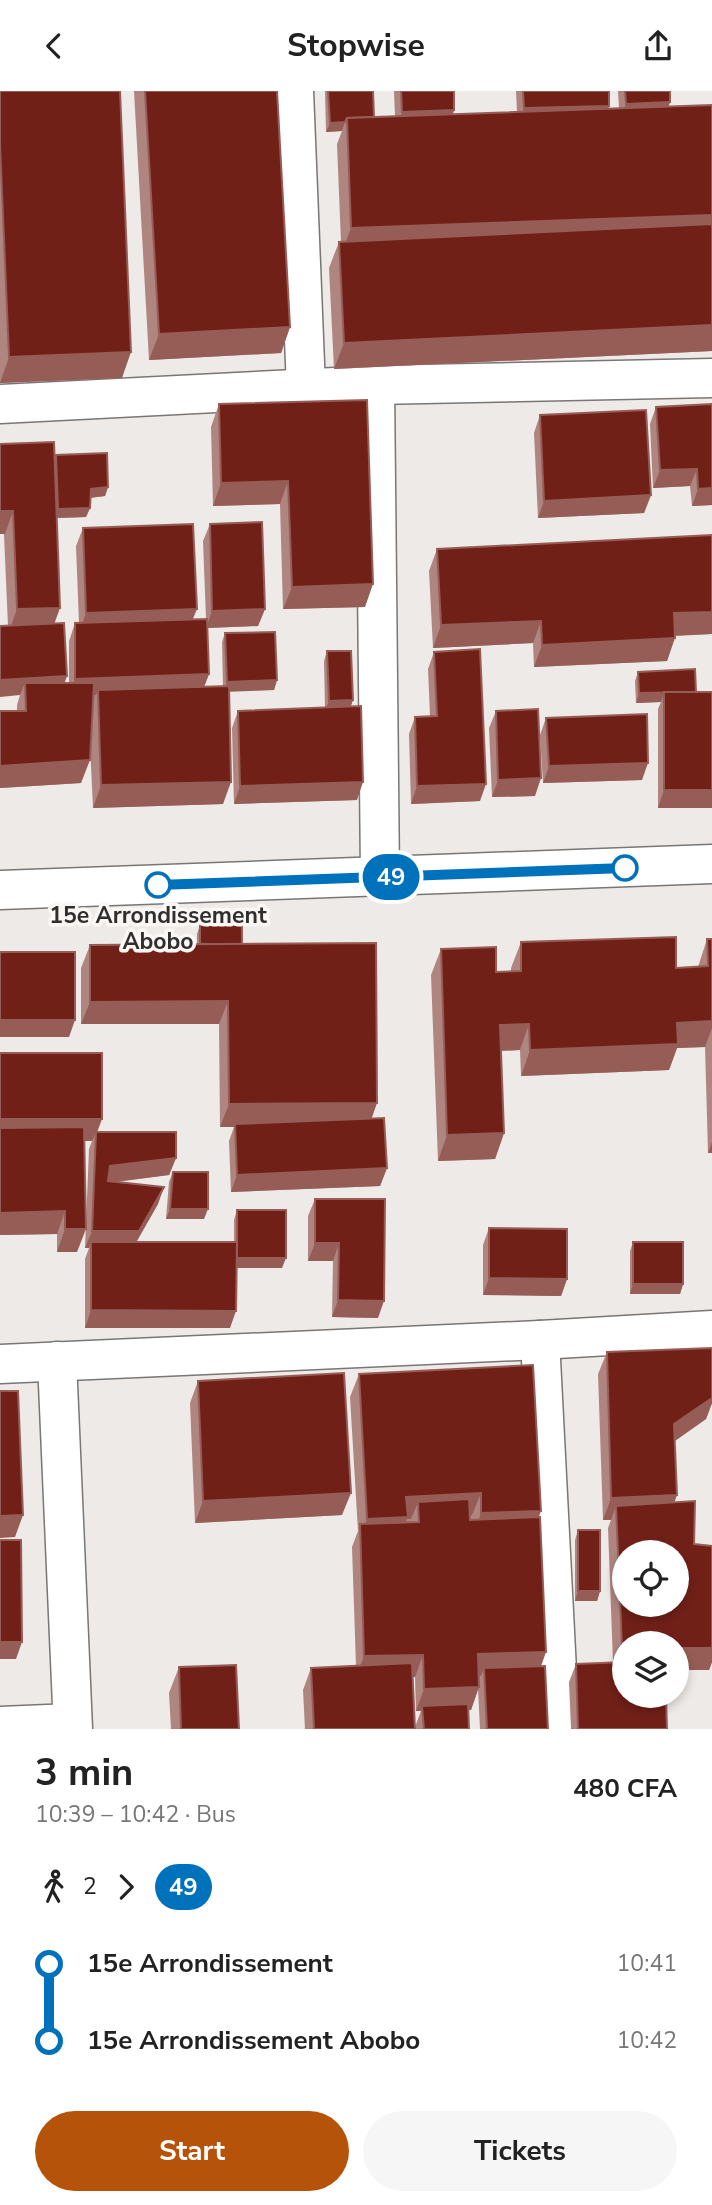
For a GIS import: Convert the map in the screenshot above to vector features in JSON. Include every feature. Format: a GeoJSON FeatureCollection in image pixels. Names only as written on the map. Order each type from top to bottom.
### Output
{"type":"FeatureCollection","features":[{"type":"Feature","properties":{"kind":"street"},"geometry":{"type":"LineString","coordinates":[[294,91],[306,389]]}},
{"type":"Feature","properties":{"kind":"street"},"geometry":{"type":"LineString","coordinates":[[0,404],[374,385],[712,378]]}},
{"type":"Feature","properties":{"kind":"street"},"geometry":{"type":"LineString","coordinates":[[374,385],[380,877]]}},
{"type":"Feature","properties":{"kind":"street"},"geometry":{"type":"LineString","coordinates":[[0,890],[712,864]]}},
{"type":"Feature","properties":{"kind":"street"},"geometry":{"type":"LineString","coordinates":[[0,1364],[540,1341],[712,1330]]}},
{"type":"Feature","properties":{"kind":"street"},"geometry":{"type":"LineString","coordinates":[[540,1341],[560,1729]]}},
{"type":"Feature","properties":{"kind":"street"},"geometry":{"type":"LineString","coordinates":[[0,1726],[73,1726],[57,1361]]}},
{"type":"Feature","properties":{"kind":"building"},"geometry":{"type":"Polygon","coordinates":[[[0,91],[120,91],[131,352],[9,357],[0,91]]]}},
{"type":"Feature","properties":{"kind":"building"},"geometry":{"type":"Polygon","coordinates":[[[145,91],[277,91],[290,327],[159,334],[145,91]]]}},
{"type":"Feature","properties":{"kind":"building"},"geometry":{"type":"Polygon","coordinates":[[[328,91],[373,91],[374,117],[347,118],[345,122],[330,123],[328,91]]]}},
{"type":"Feature","properties":{"kind":"building"},"geometry":{"type":"Polygon","coordinates":[[[401,91],[454,91],[454,110],[402,112],[401,91]]]}},
{"type":"Feature","properties":{"kind":"building"},"geometry":{"type":"Polygon","coordinates":[[[523,91],[609,91],[609,106],[524,108],[523,91]]]}},
{"type":"Feature","properties":{"kind":"building"},"geometry":{"type":"Polygon","coordinates":[[[625,91],[670,91],[670,102],[626,104],[625,91]]]}},
{"type":"Feature","properties":{"kind":"building"},"geometry":{"type":"Polygon","coordinates":[[[712,105],[712,215],[351,228],[347,118],[712,105]]]}},
{"type":"Feature","properties":{"kind":"building"},"geometry":{"type":"Polygon","coordinates":[[[712,224],[712,325],[344,343],[339,242],[712,224]]]}},
{"type":"Feature","properties":{"kind":"building"},"geometry":{"type":"Polygon","coordinates":[[[367,400],[373,584],[292,587],[288,481],[221,483],[219,404],[367,400]]]}},
{"type":"Feature","properties":{"kind":"building"},"geometry":{"type":"Polygon","coordinates":[[[712,404],[712,488],[698,489],[697,469],[660,470],[656,407],[712,404]]]}},
{"type":"Feature","properties":{"kind":"building"},"geometry":{"type":"Polygon","coordinates":[[[646,410],[651,495],[544,501],[540,415],[646,410]]]}},
{"type":"Feature","properties":{"kind":"building"},"geometry":{"type":"Polygon","coordinates":[[[54,442],[60,608],[17,609],[13,511],[0,511],[0,444],[54,442]]]}},
{"type":"Feature","properties":{"kind":"building"},"geometry":{"type":"Polygon","coordinates":[[[107,453],[108,487],[91,489],[90,508],[58,509],[56,455],[107,453]]]}},
{"type":"Feature","properties":{"kind":"building"},"geometry":{"type":"Polygon","coordinates":[[[262,522],[265,609],[212,611],[210,524],[262,522]]]}},
{"type":"Feature","properties":{"kind":"building"},"geometry":{"type":"Polygon","coordinates":[[[193,524],[197,609],[86,613],[83,528],[193,524]]]}},
{"type":"Feature","properties":{"kind":"building"},"geometry":{"type":"Polygon","coordinates":[[[712,535],[712,612],[674,613],[675,638],[542,645],[541,621],[441,625],[437,549],[712,535]]]}},
{"type":"Feature","properties":{"kind":"building"},"geometry":{"type":"Polygon","coordinates":[[[207,619],[209,674],[75,679],[75,623],[207,619]]]}},
{"type":"Feature","properties":{"kind":"building"},"geometry":{"type":"Polygon","coordinates":[[[64,623],[67,676],[0,680],[0,626],[64,623]]]}},
{"type":"Feature","properties":{"kind":"building"},"geometry":{"type":"Polygon","coordinates":[[[275,632],[277,680],[227,682],[225,633],[275,632]]]}},
{"type":"Feature","properties":{"kind":"building"},"geometry":{"type":"Polygon","coordinates":[[[480,649],[486,784],[417,786],[415,717],[437,716],[434,652],[480,649]]]}},
{"type":"Feature","properties":{"kind":"building"},"geometry":{"type":"Polygon","coordinates":[[[327,651],[351,651],[353,700],[329,701],[327,651]]]}},
{"type":"Feature","properties":{"kind":"building"},"geometry":{"type":"Polygon","coordinates":[[[695,669],[696,692],[639,693],[638,672],[695,669]]]}},
{"type":"Feature","properties":{"kind":"building"},"geometry":{"type":"Polygon","coordinates":[[[25,683],[94,683],[90,760],[0,766],[0,711],[26,711],[25,683]]]}},
{"type":"Feature","properties":{"kind":"building"},"geometry":{"type":"Polygon","coordinates":[[[229,686],[231,782],[101,785],[98,690],[229,686]]]}},
{"type":"Feature","properties":{"kind":"building"},"geometry":{"type":"Polygon","coordinates":[[[664,692],[712,692],[712,790],[664,790],[664,692]]]}},
{"type":"Feature","properties":{"kind":"building"},"geometry":{"type":"Polygon","coordinates":[[[361,706],[363,782],[240,786],[238,711],[361,706]]]}},
{"type":"Feature","properties":{"kind":"building"},"geometry":{"type":"Polygon","coordinates":[[[538,709],[541,778],[498,780],[496,711],[538,709]]]}},
{"type":"Feature","properties":{"kind":"building"},"geometry":{"type":"Polygon","coordinates":[[[647,714],[648,763],[549,766],[546,718],[647,714]]]}},
{"type":"Feature","properties":{"kind":"building"},"geometry":{"type":"Polygon","coordinates":[[[200,925],[242,925],[242,944],[200,944],[200,925]]]}},
{"type":"Feature","properties":{"kind":"building"},"geometry":{"type":"Polygon","coordinates":[[[676,937],[676,968],[708,966],[707,939],[712,939],[712,1021],[677,1023],[678,1044],[530,1050],[529,1024],[500,1025],[504,1133],[447,1135],[441,949],[496,947],[496,972],[521,971],[521,942],[676,937]]]}},
{"type":"Feature","properties":{"kind":"building"},"geometry":{"type":"Polygon","coordinates":[[[376,943],[377,1103],[229,1104],[228,1001],[90,1002],[90,945],[376,943]]]}},
{"type":"Feature","properties":{"kind":"building"},"geometry":{"type":"Polygon","coordinates":[[[0,952],[75,952],[75,1020],[0,1020],[0,952]]]}},
{"type":"Feature","properties":{"kind":"building"},"geometry":{"type":"Polygon","coordinates":[[[0,1053],[102,1053],[102,1119],[0,1119],[0,1053]]]}},
{"type":"Feature","properties":{"kind":"building"},"geometry":{"type":"Polygon","coordinates":[[[384,1118],[387,1168],[237,1175],[235,1124],[384,1118]]]}},
{"type":"Feature","properties":{"kind":"building"},"geometry":{"type":"Polygon","coordinates":[[[84,1127],[86,1229],[65,1229],[65,1211],[0,1213],[0,1128],[84,1127]]]}},
{"type":"Feature","properties":{"kind":"building"},"geometry":{"type":"Polygon","coordinates":[[[96,1132],[176,1132],[176,1158],[110,1166],[108,1181],[164,1187],[139,1231],[92,1231],[96,1132]]]}},
{"type":"Feature","properties":{"kind":"building"},"geometry":{"type":"Polygon","coordinates":[[[173,1172],[208,1172],[208,1209],[170,1209],[173,1172]]]}},
{"type":"Feature","properties":{"kind":"building"},"geometry":{"type":"Polygon","coordinates":[[[315,1199],[385,1199],[384,1301],[338,1300],[339,1243],[315,1243],[315,1199]]]}},
{"type":"Feature","properties":{"kind":"building"},"geometry":{"type":"Polygon","coordinates":[[[237,1210],[286,1210],[286,1258],[237,1258],[237,1210]]]}},
{"type":"Feature","properties":{"kind":"building"},"geometry":{"type":"Polygon","coordinates":[[[489,1228],[567,1229],[567,1279],[489,1278],[489,1228]]]}},
{"type":"Feature","properties":{"kind":"building"},"geometry":{"type":"Polygon","coordinates":[[[91,1242],[237,1242],[236,1311],[91,1310],[91,1242]]]}},
{"type":"Feature","properties":{"kind":"building"},"geometry":{"type":"Polygon","coordinates":[[[633,1242],[683,1242],[683,1284],[633,1284],[633,1242]]]}},
{"type":"Feature","properties":{"kind":"building"},"geometry":{"type":"Polygon","coordinates":[[[712,1348],[712,1398],[674,1424],[677,1495],[611,1498],[607,1352],[712,1348]]]}},
{"type":"Feature","properties":{"kind":"building"},"geometry":{"type":"Polygon","coordinates":[[[533,1365],[541,1511],[481,1513],[481,1493],[406,1497],[408,1517],[367,1519],[359,1374],[533,1365]]]}},
{"type":"Feature","properties":{"kind":"building"},"geometry":{"type":"Polygon","coordinates":[[[344,1373],[351,1493],[203,1501],[198,1381],[344,1373]]]}},
{"type":"Feature","properties":{"kind":"building"},"geometry":{"type":"Polygon","coordinates":[[[0,1391],[18,1391],[23,1515],[0,1516],[0,1391]]]}},
{"type":"Feature","properties":{"kind":"building"},"geometry":{"type":"Polygon","coordinates":[[[469,1499],[470,1520],[540,1517],[546,1652],[478,1654],[479,1687],[424,1689],[423,1655],[364,1656],[360,1524],[419,1522],[418,1502],[469,1499]]]}},
{"type":"Feature","properties":{"kind":"building"},"geometry":{"type":"Polygon","coordinates":[[[695,1501],[694,1544],[712,1546],[712,1648],[689,1648],[689,1631],[621,1631],[621,1617],[689,1617],[689,1540],[617,1540],[616,1506],[695,1501]]]}},
{"type":"Feature","properties":{"kind":"building"},"geometry":{"type":"Polygon","coordinates":[[[578,1530],[600,1530],[600,1591],[578,1591],[578,1530]]]}},
{"type":"Feature","properties":{"kind":"building"},"geometry":{"type":"Polygon","coordinates":[[[0,1540],[21,1540],[22,1642],[0,1642],[0,1540]]]}},
{"type":"Feature","properties":{"kind":"building"},"geometry":{"type":"Polygon","coordinates":[[[412,1663],[415,1729],[314,1729],[311,1668],[412,1663]]]}},
{"type":"Feature","properties":{"kind":"building"},"geometry":{"type":"Polygon","coordinates":[[[612,1663],[612,1708],[666,1708],[667,1729],[578,1729],[576,1664],[612,1663]]]}},
{"type":"Feature","properties":{"kind":"building"},"geometry":{"type":"Polygon","coordinates":[[[236,1665],[239,1729],[181,1729],[179,1667],[236,1665]]]}},
{"type":"Feature","properties":{"kind":"building"},"geometry":{"type":"Polygon","coordinates":[[[545,1666],[548,1729],[487,1729],[484,1668],[545,1666]]]}},
{"type":"Feature","properties":{"kind":"building"},"geometry":{"type":"Polygon","coordinates":[[[468,1704],[469,1729],[424,1729],[422,1706],[468,1704]]]}},
{"type":"Feature","properties":{"kind":"bus line","name":"49"},"geometry":{"type":"LineString","coordinates":[[158,885],[625,868]]}},
{"type":"Feature","properties":{"kind":"place","name":"15e Arrondissement Abobo"},"geometry":{"type":"Point","coordinates":[158,885]}}]}
